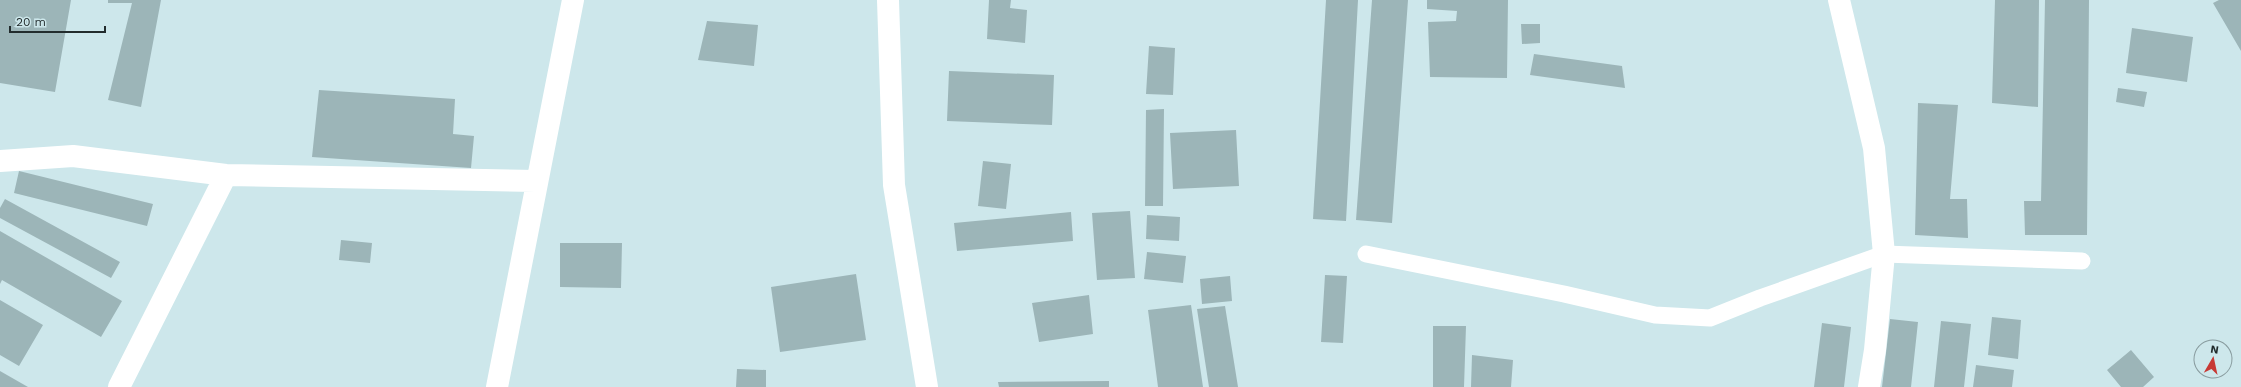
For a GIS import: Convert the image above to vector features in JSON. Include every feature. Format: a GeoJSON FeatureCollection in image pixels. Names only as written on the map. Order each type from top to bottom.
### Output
{"type":"FeatureCollection","features":[{"type":"Feature","properties":{"kind":"street"},"geometry":{"type":"LineString","coordinates":[[497,387],[536,181],[573,0]]}},
{"type":"Feature","properties":{"kind":"street"},"geometry":{"type":"LineString","coordinates":[[888,0],[894,185],[927,387]]}},
{"type":"Feature","properties":{"kind":"street"},"geometry":{"type":"LineString","coordinates":[[1839,0],[1874,148],[1884,254],[1875,350],[1869,387]]}},
{"type":"Feature","properties":{"kind":"street"},"geometry":{"type":"LineString","coordinates":[[0,161],[73,156],[226,175],[536,181]]}},
{"type":"Feature","properties":{"kind":"street"},"geometry":{"type":"LineString","coordinates":[[119,387],[226,175]]}},
{"type":"Feature","properties":{"kind":"lane"},"geometry":{"type":"LineString","coordinates":[[1366,254],[1564,294],[1655,315],[1710,318],[1760,298],[1884,254],[2082,261]]}},
{"type":"Feature","properties":{"kind":"building"},"geometry":{"type":"Polygon","coordinates":[[[0,0],[71,0],[55,92],[0,83],[0,0]]]}},
{"type":"Feature","properties":{"kind":"building"},"geometry":{"type":"Polygon","coordinates":[[[108,0],[161,0],[141,107],[108,100],[132,3],[108,3],[108,0]]]}},
{"type":"Feature","properties":{"kind":"building"},"geometry":{"type":"Polygon","coordinates":[[[989,0],[1011,0],[1010,8],[1027,10],[1025,43],[987,39],[989,0]]]}},
{"type":"Feature","properties":{"kind":"building"},"geometry":{"type":"Polygon","coordinates":[[[1326,0],[1358,0],[1346,221],[1313,219],[1326,0]]]}},
{"type":"Feature","properties":{"kind":"building"},"geometry":{"type":"Polygon","coordinates":[[[1372,0],[1408,0],[1392,223],[1356,220],[1372,0]]]}},
{"type":"Feature","properties":{"kind":"building"},"geometry":{"type":"Polygon","coordinates":[[[1427,0],[1508,0],[1507,78],[1430,77],[1428,22],[1456,21],[1457,11],[1427,9],[1427,0]]]}},
{"type":"Feature","properties":{"kind":"building"},"geometry":{"type":"Polygon","coordinates":[[[1995,0],[2039,0],[2038,107],[1992,103],[1995,0]]]}},
{"type":"Feature","properties":{"kind":"building"},"geometry":{"type":"Polygon","coordinates":[[[2045,0],[2089,0],[2087,235],[2025,235],[2024,201],[2041,201],[2045,0]]]}},
{"type":"Feature","properties":{"kind":"building"},"geometry":{"type":"Polygon","coordinates":[[[2219,0],[2241,0],[2241,51],[2213,3],[2219,0]]]}},
{"type":"Feature","properties":{"kind":"building"},"geometry":{"type":"Polygon","coordinates":[[[707,21],[758,25],[754,66],[698,60],[707,21]]]}},
{"type":"Feature","properties":{"kind":"building"},"geometry":{"type":"Polygon","coordinates":[[[1521,24],[1540,24],[1540,43],[1522,44],[1521,24]]]}},
{"type":"Feature","properties":{"kind":"building"},"geometry":{"type":"Polygon","coordinates":[[[2132,28],[2193,37],[2187,82],[2126,73],[2132,28]]]}},
{"type":"Feature","properties":{"kind":"building"},"geometry":{"type":"Polygon","coordinates":[[[1149,46],[1175,48],[1173,95],[1146,94],[1149,46]]]}},
{"type":"Feature","properties":{"kind":"building"},"geometry":{"type":"Polygon","coordinates":[[[1534,54],[1622,66],[1625,88],[1530,75],[1534,54]]]}},
{"type":"Feature","properties":{"kind":"building"},"geometry":{"type":"Polygon","coordinates":[[[949,71],[1054,75],[1052,125],[947,121],[949,71]]]}},
{"type":"Feature","properties":{"kind":"building"},"geometry":{"type":"Polygon","coordinates":[[[2118,88],[2147,92],[2144,107],[2116,102],[2118,88]]]}},
{"type":"Feature","properties":{"kind":"building"},"geometry":{"type":"Polygon","coordinates":[[[319,90],[455,99],[453,134],[474,136],[471,168],[312,157],[319,90]]]}},
{"type":"Feature","properties":{"kind":"building"},"geometry":{"type":"Polygon","coordinates":[[[1918,103],[1958,105],[1950,199],[1967,199],[1968,238],[1915,235],[1918,103]]]}},
{"type":"Feature","properties":{"kind":"building"},"geometry":{"type":"Polygon","coordinates":[[[1164,109],[1163,206],[1145,206],[1146,110],[1164,109]]]}},
{"type":"Feature","properties":{"kind":"building"},"geometry":{"type":"Polygon","coordinates":[[[1236,130],[1239,186],[1173,189],[1170,133],[1236,130]]]}},
{"type":"Feature","properties":{"kind":"building"},"geometry":{"type":"Polygon","coordinates":[[[983,161],[1011,164],[1006,209],[978,206],[983,161]]]}},
{"type":"Feature","properties":{"kind":"building"},"geometry":{"type":"Polygon","coordinates":[[[19,171],[153,204],[147,226],[14,193],[19,171]]]}},
{"type":"Feature","properties":{"kind":"building"},"geometry":{"type":"Polygon","coordinates":[[[5,199],[120,262],[111,278],[0,218],[0,208],[5,199]]]}},
{"type":"Feature","properties":{"kind":"building"},"geometry":{"type":"Polygon","coordinates":[[[1130,211],[1135,278],[1097,280],[1092,213],[1130,211]]]}},
{"type":"Feature","properties":{"kind":"building"},"geometry":{"type":"Polygon","coordinates":[[[1071,212],[1073,241],[957,251],[954,223],[1071,212]]]}},
{"type":"Feature","properties":{"kind":"building"},"geometry":{"type":"Polygon","coordinates":[[[1147,215],[1180,217],[1179,241],[1146,239],[1147,215]]]}},
{"type":"Feature","properties":{"kind":"building"},"geometry":{"type":"Polygon","coordinates":[[[0,231],[122,301],[101,337],[2,280],[0,284],[0,231]]]}},
{"type":"Feature","properties":{"kind":"building"},"geometry":{"type":"Polygon","coordinates":[[[341,240],[372,243],[370,263],[339,260],[341,240]]]}},
{"type":"Feature","properties":{"kind":"building"},"geometry":{"type":"Polygon","coordinates":[[[560,243],[622,243],[621,288],[560,287],[560,243]]]}},
{"type":"Feature","properties":{"kind":"building"},"geometry":{"type":"Polygon","coordinates":[[[1147,252],[1186,256],[1183,283],[1144,279],[1147,252]]]}},
{"type":"Feature","properties":{"kind":"building"},"geometry":{"type":"Polygon","coordinates":[[[856,274],[866,340],[780,352],[771,287],[856,274]]]}},
{"type":"Feature","properties":{"kind":"building"},"geometry":{"type":"Polygon","coordinates":[[[1325,275],[1347,276],[1343,343],[1321,342],[1325,275]]]}},
{"type":"Feature","properties":{"kind":"building"},"geometry":{"type":"Polygon","coordinates":[[[1230,276],[1232,301],[1202,304],[1200,279],[1230,276]]]}},
{"type":"Feature","properties":{"kind":"building"},"geometry":{"type":"Polygon","coordinates":[[[1089,295],[1093,334],[1039,342],[1032,303],[1089,295]]]}},
{"type":"Feature","properties":{"kind":"building"},"geometry":{"type":"Polygon","coordinates":[[[0,300],[43,325],[19,366],[0,355],[0,300]]]}},
{"type":"Feature","properties":{"kind":"building"},"geometry":{"type":"Polygon","coordinates":[[[1191,305],[1203,387],[1158,387],[1148,310],[1191,305]]]}},
{"type":"Feature","properties":{"kind":"building"},"geometry":{"type":"Polygon","coordinates":[[[1225,306],[1238,387],[1209,387],[1197,309],[1225,306]]]}},
{"type":"Feature","properties":{"kind":"building"},"geometry":{"type":"Polygon","coordinates":[[[1992,317],[2021,320],[2018,359],[1988,355],[1992,317]]]}},
{"type":"Feature","properties":{"kind":"building"},"geometry":{"type":"Polygon","coordinates":[[[1890,319],[1918,322],[1911,387],[1882,387],[1890,319]]]}},
{"type":"Feature","properties":{"kind":"building"},"geometry":{"type":"Polygon","coordinates":[[[1941,321],[1971,324],[1964,387],[1934,387],[1941,321]]]}},
{"type":"Feature","properties":{"kind":"building"},"geometry":{"type":"Polygon","coordinates":[[[1822,323],[1851,327],[1844,387],[1814,387],[1822,323]]]}},
{"type":"Feature","properties":{"kind":"building"},"geometry":{"type":"Polygon","coordinates":[[[1433,326],[1466,326],[1464,387],[1433,387],[1433,326]]]}},
{"type":"Feature","properties":{"kind":"building"},"geometry":{"type":"Polygon","coordinates":[[[2131,350],[2154,377],[2143,387],[2121,387],[2107,370],[2131,350]]]}},
{"type":"Feature","properties":{"kind":"building"},"geometry":{"type":"Polygon","coordinates":[[[1472,355],[1513,360],[1511,387],[1471,387],[1472,355]]]}},
{"type":"Feature","properties":{"kind":"building"},"geometry":{"type":"Polygon","coordinates":[[[1976,365],[2014,370],[2012,387],[1973,387],[1976,365]]]}},
{"type":"Feature","properties":{"kind":"building"},"geometry":{"type":"Polygon","coordinates":[[[737,369],[766,370],[766,387],[736,387],[737,369]]]}},
{"type":"Feature","properties":{"kind":"building"},"geometry":{"type":"Polygon","coordinates":[[[0,371],[28,387],[0,387],[0,371]]]}},
{"type":"Feature","properties":{"kind":"building"},"geometry":{"type":"Polygon","coordinates":[[[1109,381],[1109,387],[999,387],[998,382],[1109,381]]]}}]}
